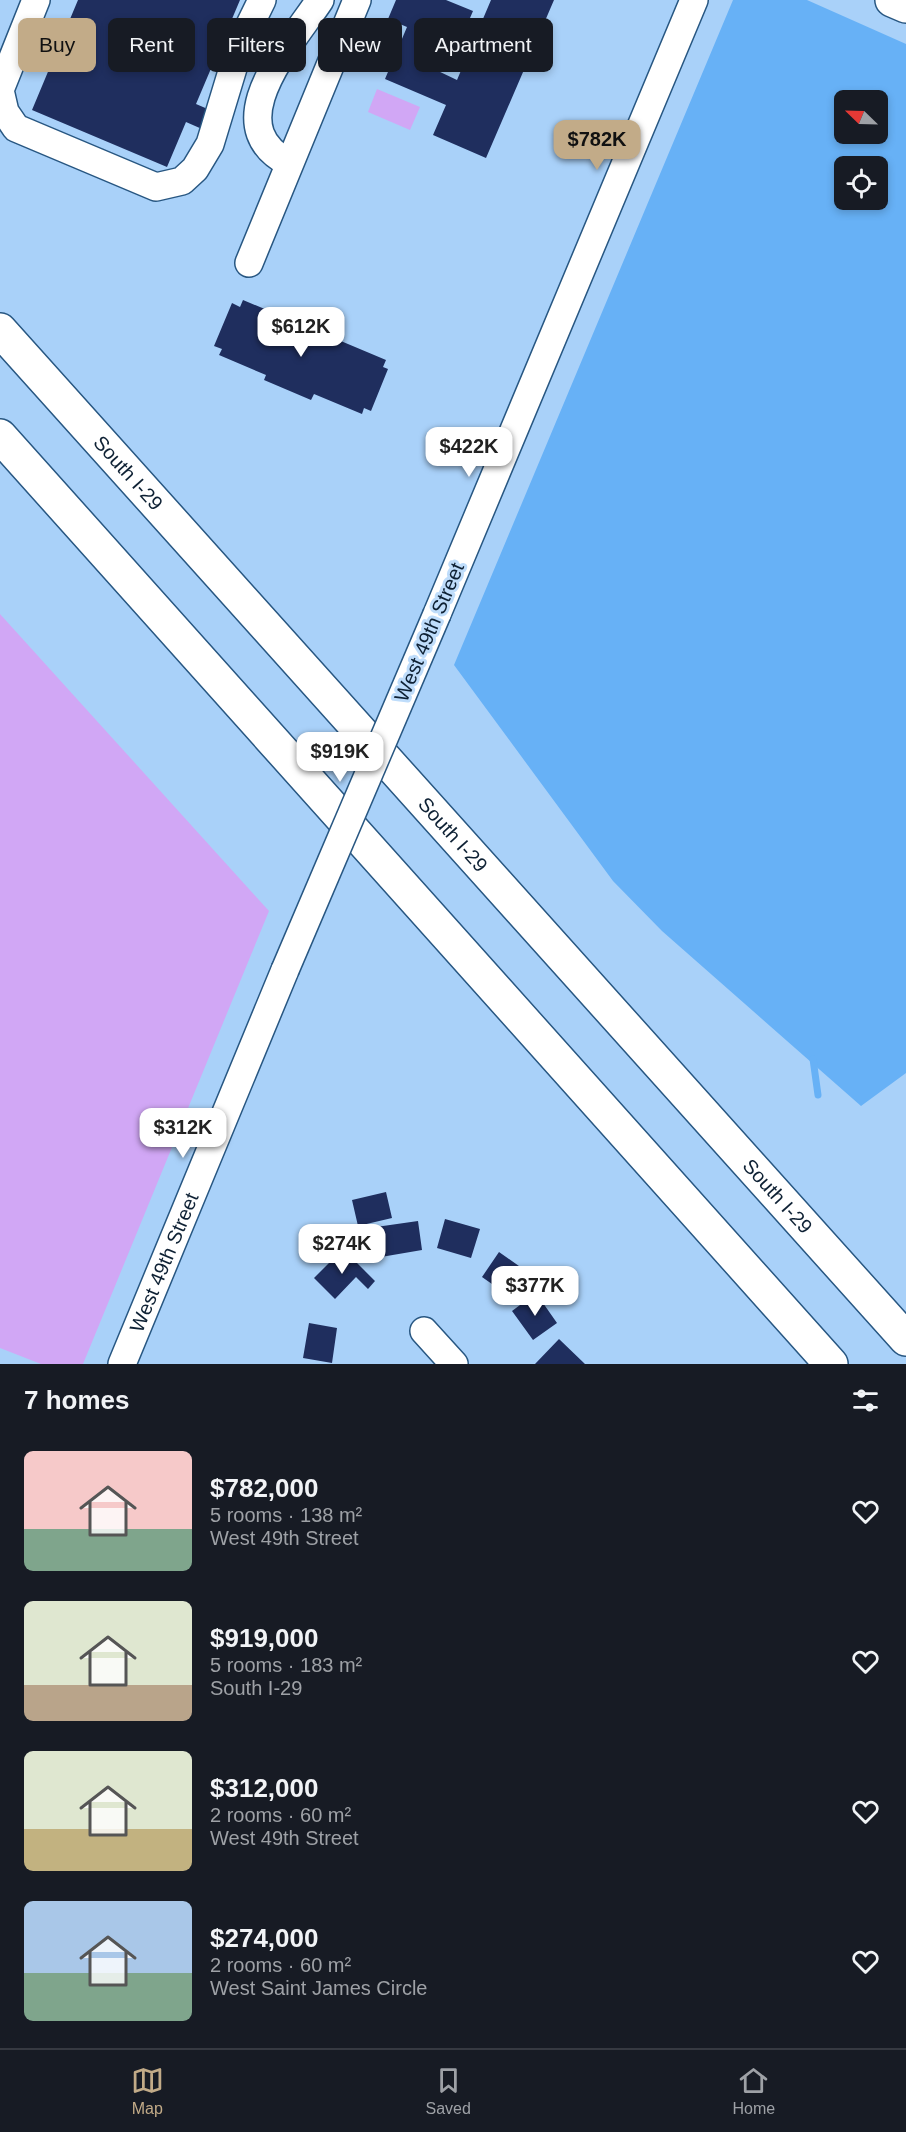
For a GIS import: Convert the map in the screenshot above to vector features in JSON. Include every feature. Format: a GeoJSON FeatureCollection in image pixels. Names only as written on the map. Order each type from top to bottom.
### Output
{"type":"FeatureCollection","features":[{"type":"Feature","properties":{"kind":"main road"},"geometry":{"type":"LineString","coordinates":[[892,0],[906,6]]}},
{"type":"Feature","properties":{"kind":"main road","name":"South I-29"},"geometry":{"type":"LineString","coordinates":[[0,330],[906,1339]]}},
{"type":"Feature","properties":{"kind":"main road"},"geometry":{"type":"LineString","coordinates":[[0,436],[831,1364]]}},
{"type":"Feature","properties":{"kind":"street"},"geometry":{"type":"LineString","coordinates":[[36,0],[0,90],[5,112],[16,129],[156,187],[182,181],[195,169],[210,144],[240,45],[262,0]]}},
{"type":"Feature","properties":{"kind":"street"},"geometry":{"type":"LineString","coordinates":[[289,163],[277,157],[265,141],[258,126],[257,111],[264,87],[282,53],[320,0]]}},
{"type":"Feature","properties":{"kind":"street"},"geometry":{"type":"LineString","coordinates":[[249,263],[357,0]]}},
{"type":"Feature","properties":{"kind":"street","name":"West 49th Street"},"geometry":{"type":"LineString","coordinates":[[122,1364],[285,970],[694,0]]}},
{"type":"Feature","properties":{"kind":"street"},"geometry":{"type":"LineString","coordinates":[[424,1331],[454,1364]]}},
{"type":"Feature","properties":{"kind":"shaded area"},"geometry":{"type":"Polygon","coordinates":[[[377,89],[420,107],[410,130],[368,112],[377,89]]]}},
{"type":"Feature","properties":{"kind":"shaded area"},"geometry":{"type":"Polygon","coordinates":[[[0,614],[269,911],[83,1364],[41,1364],[0,1348],[0,614]]]}},
{"type":"Feature","properties":{"kind":"water"},"geometry":{"type":"Polygon","coordinates":[[[733,0],[807,0],[906,44],[906,1073],[861,1106],[662,931],[613,881],[454,665],[733,0]]]}},
{"type":"Feature","properties":{"kind":"building"},"geometry":{"type":"Polygon","coordinates":[[[78,0],[240,0],[232,18],[207,18],[207,72],[210,72],[196,104],[210,110],[202,129],[186,122],[167,167],[32,110],[48,72],[96,72],[96,18],[70,18],[78,0]]]}},
{"type":"Feature","properties":{"kind":"building"},"geometry":{"type":"Polygon","coordinates":[[[396,0],[446,0],[473,11],[470,18],[414,18],[414,72],[440,72],[457,80],[460,72],[523,72],[486,158],[433,135],[446,105],[385,79],[388,72],[402,72],[402,39],[407,27],[402,25],[402,18],[388,18],[396,0]]]}},
{"type":"Feature","properties":{"kind":"building"},"geometry":{"type":"Polygon","coordinates":[[[491,0],[554,0],[546,18],[483,18],[491,0]]]}},
{"type":"Feature","properties":{"kind":"building"},"geometry":{"type":"Polygon","coordinates":[[[243,300],[386,360],[383,367],[388,369],[371,411],[364,408],[362,414],[314,394],[311,400],[264,380],[266,375],[219,355],[222,349],[214,346],[232,303],[240,307],[243,300]]]}},
{"type":"Feature","properties":{"kind":"building"},"geometry":{"type":"Polygon","coordinates":[[[386,1192],[392,1218],[358,1226],[352,1200],[386,1192]]]}},
{"type":"Feature","properties":{"kind":"building"},"geometry":{"type":"Polygon","coordinates":[[[445,1219],[480,1229],[471,1258],[437,1248],[445,1219]]]}},
{"type":"Feature","properties":{"kind":"building"},"geometry":{"type":"Polygon","coordinates":[[[418,1221],[422,1250],[381,1257],[376,1227],[418,1221]]]}},
{"type":"Feature","properties":{"kind":"building"},"geometry":{"type":"Polygon","coordinates":[[[343,1249],[375,1281],[368,1289],[356,1277],[335,1299],[314,1278],[343,1249]]]}},
{"type":"Feature","properties":{"kind":"building"},"geometry":{"type":"Polygon","coordinates":[[[499,1252],[526,1271],[509,1296],[482,1277],[499,1252]]]}},
{"type":"Feature","properties":{"kind":"building"},"geometry":{"type":"Polygon","coordinates":[[[536,1293],[557,1323],[533,1340],[512,1311],[536,1293]]]}},
{"type":"Feature","properties":{"kind":"building"},"geometry":{"type":"Polygon","coordinates":[[[309,1323],[337,1328],[332,1363],[303,1358],[309,1323]]]}},
{"type":"Feature","properties":{"kind":"building"},"geometry":{"type":"Polygon","coordinates":[[[559,1339],[585,1364],[535,1364],[559,1339]]]}},
{"type":"Feature","properties":{"kind":"waterway"},"geometry":{"type":"LineString","coordinates":[[813,1059],[818,1095]]}}]}
